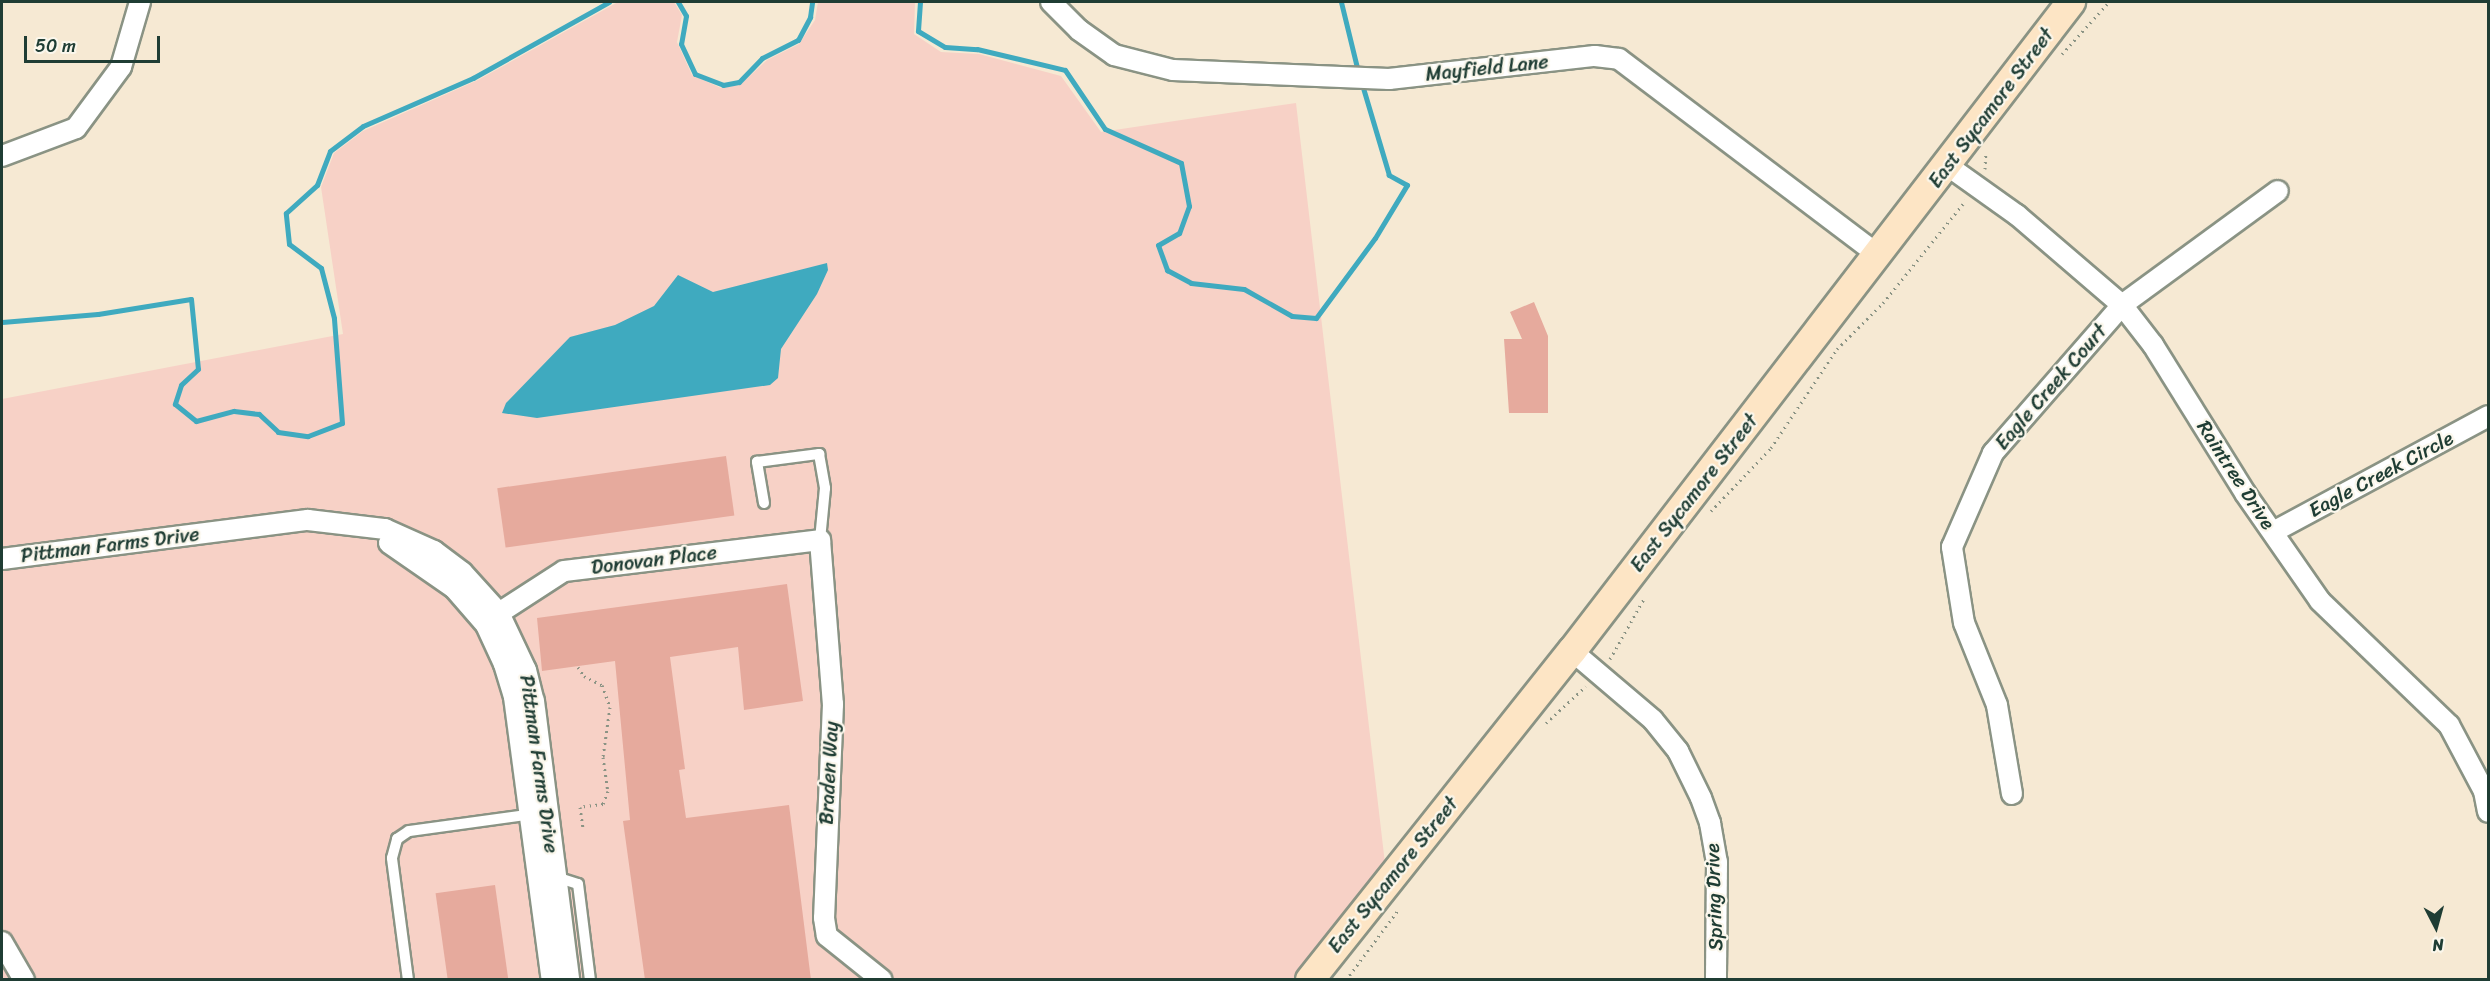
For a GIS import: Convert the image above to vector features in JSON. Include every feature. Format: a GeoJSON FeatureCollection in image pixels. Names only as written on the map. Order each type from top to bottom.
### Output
{"type":"FeatureCollection","features":[{"type":"Feature","properties":{"kind":"main road","name":"East Sycamore Street"},"geometry":{"type":"LineString","coordinates":[[1310,980],[1572,651],[1948,166],[2071,2]]}},
{"type":"Feature","properties":{"kind":"street"},"geometry":{"type":"LineString","coordinates":[[2,156],[76,128],[121,67],[140,2]]}},
{"type":"Feature","properties":{"kind":"street","name":"Mayfield Lane"},"geometry":{"type":"LineString","coordinates":[[1052,2],[1079,30],[1114,55],[1173,70],[1389,79],[1594,56],[1619,59],[1878,255]]}},
{"type":"Feature","properties":{"kind":"street","name":"Raintree Drive"},"geometry":{"type":"LineString","coordinates":[[1948,166],[2017,215],[2122,305],[2153,345],[2320,601],[2449,725],[2484,791],[2488,812]]}},
{"type":"Feature","properties":{"kind":"street","name":"Eagle Creek Court"},"geometry":{"type":"LineString","coordinates":[[2012,794],[1997,705],[1964,623],[1952,547],[1993,453],[2122,305],[2278,191]]}},
{"type":"Feature","properties":{"kind":"street","name":"Eagle Creek Circle"},"geometry":{"type":"LineString","coordinates":[[2273,532],[2488,417]]}},
{"type":"Feature","properties":{"kind":"street","name":"Pittman Farms Drive"},"geometry":{"type":"LineString","coordinates":[[2,559],[308,520],[361,526],[430,568],[492,619],[514,697],[539,814],[556,877],[569,980]]}},
{"type":"Feature","properties":{"kind":"street","name":"Donovan Place"},"geometry":{"type":"LineString","coordinates":[[492,619],[564,571],[820,540]]}},
{"type":"Feature","properties":{"kind":"street","name":"Braden Way"},"geometry":{"type":"LineString","coordinates":[[820,540],[833,704],[824,918],[827,936],[882,980]]}},
{"type":"Feature","properties":{"kind":"street","name":"Spring Drive"},"geometry":{"type":"LineString","coordinates":[[1572,651],[1653,720],[1678,751],[1701,798],[1710,823],[1717,862],[1716,980]]}},
{"type":"Feature","properties":{"kind":"street","name":"Pittman Farms Drive"},"geometry":{"type":"LineString","coordinates":[[539,814],[552,980]]}},
{"type":"Feature","properties":{"kind":"street"},"geometry":{"type":"LineString","coordinates":[[3,949],[24,980]]}},
{"type":"Feature","properties":{"kind":"lane"},"geometry":{"type":"LineString","coordinates":[[764,503],[757,462],[819,454],[825,488],[820,540]]}},
{"type":"Feature","properties":{"kind":"lane"},"geometry":{"type":"LineString","coordinates":[[408,980],[392,858],[397,839],[409,831],[539,814]]}},
{"type":"Feature","properties":{"kind":"lane"},"geometry":{"type":"LineString","coordinates":[[556,877],[578,884],[590,980]]}},
{"type":"Feature","properties":{"kind":"path"},"geometry":{"type":"LineString","coordinates":[[2056,62],[2109,2]]}},
{"type":"Feature","properties":{"kind":"path"},"geometry":{"type":"LineString","coordinates":[[1985,171],[1986,151],[1991,144]]}},
{"type":"Feature","properties":{"kind":"path"},"geometry":{"type":"LineString","coordinates":[[1703,518],[1772,448],[1837,350],[1883,303],[1967,198]]}},
{"type":"Feature","properties":{"kind":"path"},"geometry":{"type":"LineString","coordinates":[[1607,662],[1620,647],[1650,589]]}},
{"type":"Feature","properties":{"kind":"path"},"geometry":{"type":"LineString","coordinates":[[578,667],[584,676],[602,685],[610,707],[603,757],[608,791],[603,804],[580,807],[583,829]]}},
{"type":"Feature","properties":{"kind":"shaded area"},"geometry":{"type":"Polygon","coordinates":[[[618,2],[674,2],[682,15],[677,42],[692,75],[721,88],[740,85],[767,60],[799,44],[815,20],[818,2],[915,2],[914,34],[941,52],[979,54],[1061,76],[1101,132],[1296,103],[1386,872],[1300,979],[2,980],[2,399],[343,334],[321,187],[334,153],[363,131],[478,80],[618,2]]]}},
{"type":"Feature","properties":{"kind":"water"},"geometry":{"type":"Polygon","coordinates":[[[827,263],[828,270],[817,294],[781,349],[778,378],[770,385],[537,418],[502,413],[506,403],[570,337],[615,325],[654,306],[678,275],[713,292],[827,263]]]}},
{"type":"Feature","properties":{"kind":"building"},"geometry":{"type":"Polygon","coordinates":[[[1534,302],[1548,336],[1548,413],[1509,413],[1504,339],[1522,339],[1510,312],[1534,302]]]}},
{"type":"Feature","properties":{"kind":"building"},"geometry":{"type":"Polygon","coordinates":[[[726,456],[734,515],[506,548],[497,488],[726,456]]]}},
{"type":"Feature","properties":{"kind":"building"},"geometry":{"type":"Polygon","coordinates":[[[787,584],[803,701],[744,710],[738,647],[670,657],[685,769],[679,770],[686,818],[789,805],[811,980],[645,980],[623,821],[630,820],[615,661],[542,671],[537,618],[787,584]]]}},
{"type":"Feature","properties":{"kind":"building"},"geometry":{"type":"Polygon","coordinates":[[[495,885],[508,980],[448,980],[436,893],[495,885]]]}},
{"type":"Feature","properties":{"kind":"waterway"},"geometry":{"type":"LineString","coordinates":[[2,322],[98,314],[191,299],[198,369],[181,385],[175,404],[196,421],[234,411],[259,414],[278,432],[308,436],[342,423],[334,318],[321,268],[289,244],[286,213],[317,185],[330,151],[363,126],[473,78],[609,2]]}},
{"type":"Feature","properties":{"kind":"waterway"},"geometry":{"type":"LineString","coordinates":[[678,2],[686,16],[681,44],[695,74],[723,85],[739,82],[762,58],[798,40],[810,17],[812,2]]}},
{"type":"Feature","properties":{"kind":"waterway"},"geometry":{"type":"LineString","coordinates":[[920,2],[918,31],[945,47],[977,49],[1065,70],[1105,129],[1181,163],[1189,206],[1179,233],[1158,245],[1167,270],[1191,283],[1244,289],[1292,316],[1316,318],[1375,238],[1407,185],[1389,175],[1361,81]]}},
{"type":"Feature","properties":{"kind":"waterway"},"geometry":{"type":"LineString","coordinates":[[1341,2],[1358,72]]}}]}
